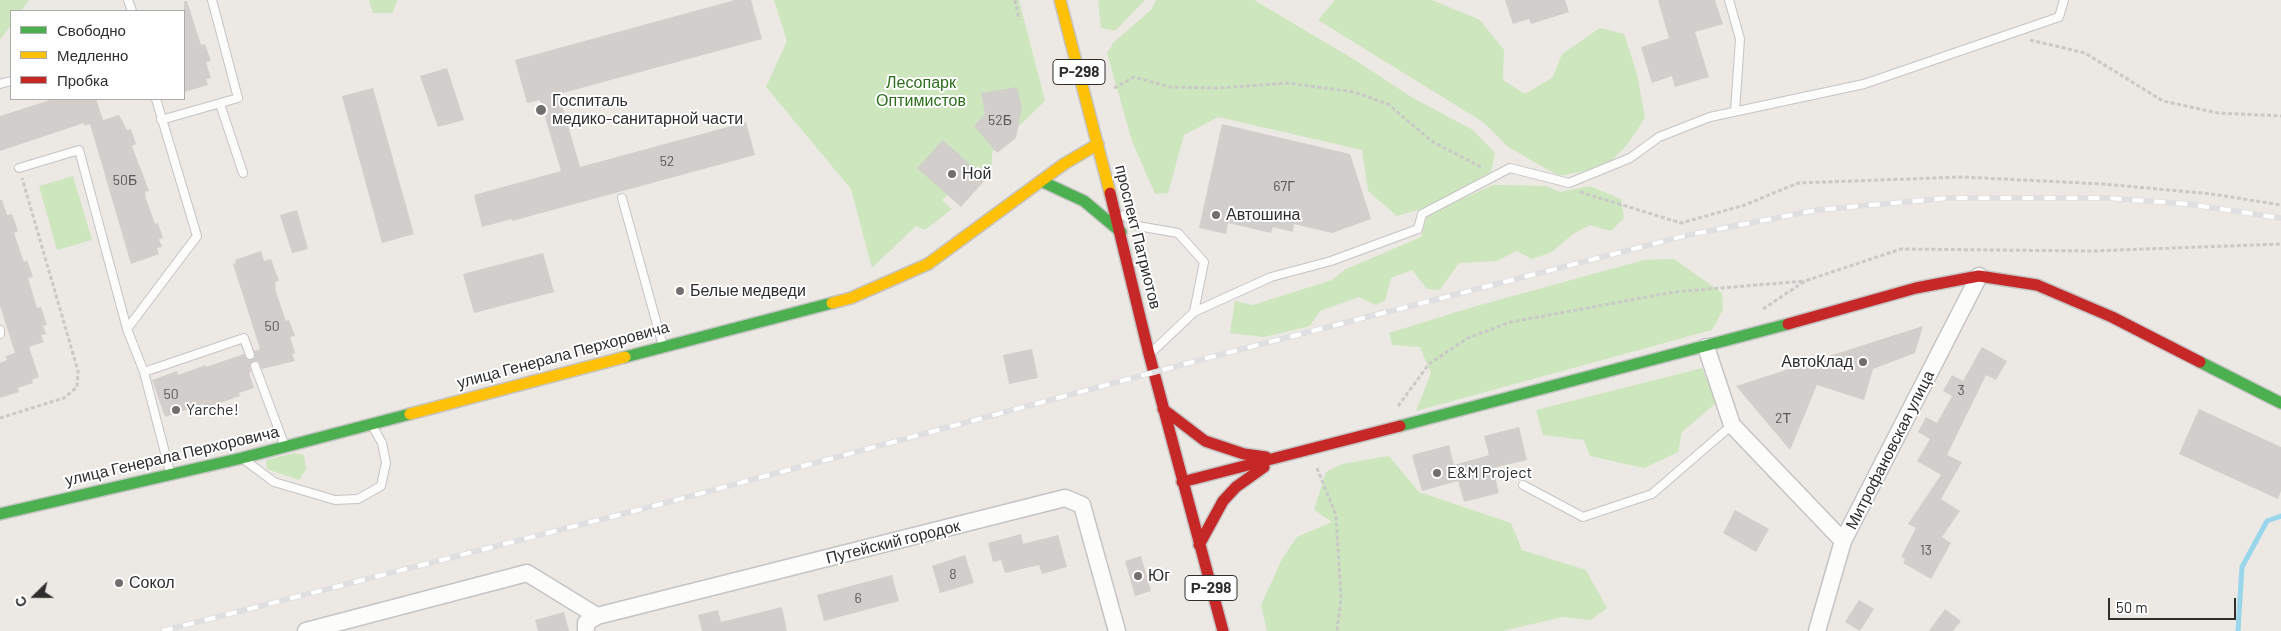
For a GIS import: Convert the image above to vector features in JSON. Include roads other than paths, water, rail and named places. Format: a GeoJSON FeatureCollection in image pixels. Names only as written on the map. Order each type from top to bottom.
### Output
{"type":"FeatureCollection","features":[{"type":"Feature","properties":{"kind":"main road","name":"проспект Патриотов"},"geometry":{"type":"LineString","coordinates":[[1060,0],[1115,208],[1149,354],[1182,482]]}},
{"type":"Feature","properties":{"kind":"main road","name":"улица Генерала Перхоровича"},"geometry":{"type":"LineString","coordinates":[[5,512],[242,458],[851,298],[928,264],[1041,181],[1098,144]]}},
{"type":"Feature","properties":{"kind":"main road"},"geometry":{"type":"LineString","coordinates":[[1041,181],[1084,201],[1121,232]]}},
{"type":"Feature","properties":{"kind":"main road"},"geometry":{"type":"LineString","coordinates":[[1182,482],[1706,347],[1916,288],[1979,276],[2037,285],[2045,288],[2112,317],[2281,403]]}},
{"type":"Feature","properties":{"kind":"main road"},"geometry":{"type":"LineString","coordinates":[[1163,409],[1205,441],[1244,454],[1277,458]]}},
{"type":"Feature","properties":{"kind":"main road"},"geometry":{"type":"LineString","coordinates":[[1199,545],[1216,512],[1236,487],[1277,458]]}},
{"type":"Feature","properties":{"kind":"main road","name":"Р-298"},"geometry":{"type":"LineString","coordinates":[[1182,482],[1223,631]]}},
{"type":"Feature","properties":{"kind":"street","name":"Митрофановская улица"},"geometry":{"type":"LineString","coordinates":[[1817,631],[1843,541],[1979,276]]}},
{"type":"Feature","properties":{"kind":"street"},"geometry":{"type":"LineString","coordinates":[[1706,347],[1732,425],[1843,541]]}},
{"type":"Feature","properties":{"kind":"street","name":"Путейский городок"},"geometry":{"type":"LineString","coordinates":[[597,616],[1065,498],[1082,504],[1117,631]]}},
{"type":"Feature","properties":{"kind":"street"},"geometry":{"type":"LineString","coordinates":[[306,631],[527,573],[597,616],[586,622],[586,631]]}},
{"type":"Feature","properties":{"kind":"lane"},"geometry":{"type":"LineString","coordinates":[[161,120],[238,98],[212,0]]}},
{"type":"Feature","properties":{"kind":"lane"},"geometry":{"type":"LineString","coordinates":[[1729,0],[1740,39],[1735,111]]}},
{"type":"Feature","properties":{"kind":"lane"},"geometry":{"type":"LineString","coordinates":[[1149,354],[1194,312],[1271,277],[1331,261],[1418,229],[1422,214],[1510,168],[1570,183],[1630,158],[1659,137],[1710,117],[1864,84],[2059,17],[2064,0]]}},
{"type":"Feature","properties":{"kind":"lane"},"geometry":{"type":"LineString","coordinates":[[127,329],[196,236],[156,100]]}},
{"type":"Feature","properties":{"kind":"lane"},"geometry":{"type":"LineString","coordinates":[[220,104],[243,173]]}},
{"type":"Feature","properties":{"kind":"lane"},"geometry":{"type":"LineString","coordinates":[[19,168],[79,150],[127,329],[144,372],[171,474]]}},
{"type":"Feature","properties":{"kind":"lane"},"geometry":{"type":"LineString","coordinates":[[622,198],[663,346]]}},
{"type":"Feature","properties":{"kind":"lane"},"geometry":{"type":"LineString","coordinates":[[1115,208],[1138,226],[1178,232],[1204,262],[1194,312]]}},
{"type":"Feature","properties":{"kind":"lane"},"geometry":{"type":"LineString","coordinates":[[144,372],[244,338],[250,355]]}},
{"type":"Feature","properties":{"kind":"lane"},"geometry":{"type":"LineString","coordinates":[[255,366],[285,446]]}},
{"type":"Feature","properties":{"kind":"lane"},"geometry":{"type":"LineString","coordinates":[[242,458],[274,482],[335,500],[358,499],[381,486],[386,463],[382,443],[371,423]]}},
{"type":"Feature","properties":{"kind":"lane"},"geometry":{"type":"LineString","coordinates":[[1523,485],[1583,516],[1652,494],[1732,425]]}},
{"type":"Feature","properties":{"kind":"lane"},"geometry":{"type":"LineString","coordinates":[[0,502],[5,512]]}},
{"type":"Feature","properties":{"kind":"waterway"},"geometry":{"type":"LineString","coordinates":[[2238,631],[2242,567],[2267,521],[2281,516]]}},
{"type":"Feature","properties":{"kind":"railway"},"geometry":{"type":"LineString","coordinates":[[162,631],[646,508],[1211,357],[1688,235],[1817,210],[1949,198],[2106,198],[2188,204],[2281,218]]}},
{"type":"Feature","properties":{"kind":"place","name":"Госпиталь медико-санитарной части"},"geometry":{"type":"Point","coordinates":[541,110]}},
{"type":"Feature","properties":{"kind":"place","name":"Ной"},"geometry":{"type":"Point","coordinates":[952,174]}},
{"type":"Feature","properties":{"kind":"place","name":"Автошина"},"geometry":{"type":"Point","coordinates":[1216,215]}},
{"type":"Feature","properties":{"kind":"place","name":"Белые медведи"},"geometry":{"type":"Point","coordinates":[680,291]}},
{"type":"Feature","properties":{"kind":"place","name":"АвтоКлад"},"geometry":{"type":"Point","coordinates":[1863,362]}},
{"type":"Feature","properties":{"kind":"place","name":"Yarche!"},"geometry":{"type":"Point","coordinates":[176,410]}},
{"type":"Feature","properties":{"kind":"place","name":"E&M Project"},"geometry":{"type":"Point","coordinates":[1437,473]}},
{"type":"Feature","properties":{"kind":"place","name":"Юг"},"geometry":{"type":"Point","coordinates":[1138,576]}},
{"type":"Feature","properties":{"kind":"place","name":"Сокол"},"geometry":{"type":"Point","coordinates":[119,583]}},
{"type":"Feature","properties":{"kind":"park label","name":"Лесопарк Оптимистов"},"geometry":{"type":"Point","coordinates":[921,92]}}]}
